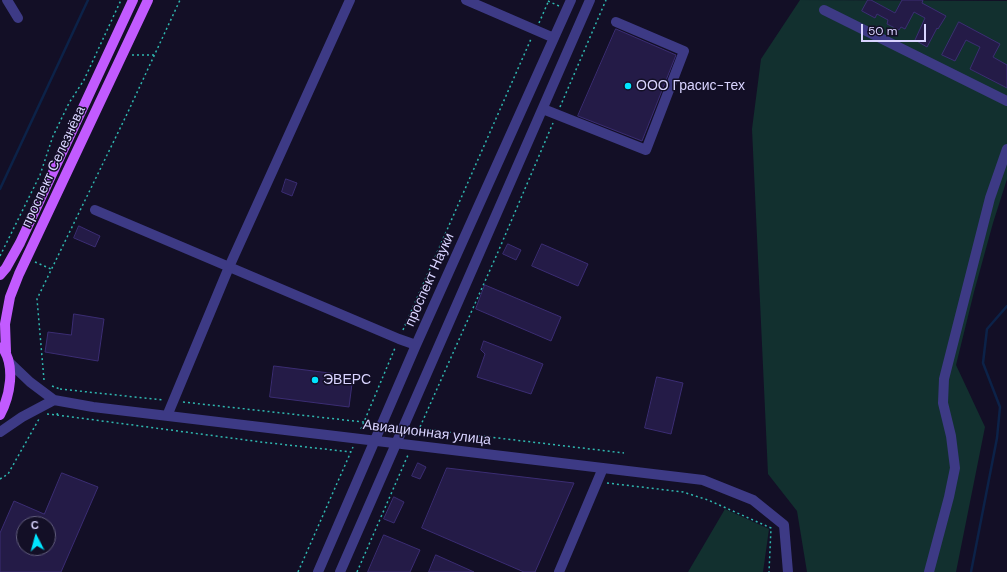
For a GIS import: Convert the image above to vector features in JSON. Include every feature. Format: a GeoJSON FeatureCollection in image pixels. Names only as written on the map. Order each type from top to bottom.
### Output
{"type":"FeatureCollection","features":[{"type":"Feature","properties":{"kind":"main road","name":"проспект Селезнёва"},"geometry":{"type":"LineString","coordinates":[[0,275],[6,268],[20,243],[133,0]]}},
{"type":"Feature","properties":{"kind":"main road","name":"проспект Селезнёва"},"geometry":{"type":"LineString","coordinates":[[0,415],[5,406],[9,384],[9,362],[3,348],[5,324],[10,297],[19,274],[148,0]]}},
{"type":"Feature","properties":{"kind":"street"},"geometry":{"type":"LineString","coordinates":[[7,0],[18,18]]}},
{"type":"Feature","properties":{"kind":"street"},"geometry":{"type":"LineString","coordinates":[[167,416],[229,267],[350,0]]}},
{"type":"Feature","properties":{"kind":"street"},"geometry":{"type":"LineString","coordinates":[[466,0],[554,38]]}},
{"type":"Feature","properties":{"kind":"street","name":"проспект Науки"},"geometry":{"type":"LineString","coordinates":[[318,572],[416,345],[572,0]]}},
{"type":"Feature","properties":{"kind":"street"},"geometry":{"type":"LineString","coordinates":[[340,572],[590,0]]}},
{"type":"Feature","properties":{"kind":"street"},"geometry":{"type":"LineString","coordinates":[[824,10],[1007,101]]}},
{"type":"Feature","properties":{"kind":"street"},"geometry":{"type":"LineString","coordinates":[[543,109],[646,150],[684,51],[616,22]]}},
{"type":"Feature","properties":{"kind":"street"},"geometry":{"type":"LineString","coordinates":[[929,572],[949,497],[954,468],[951,436],[943,403],[944,380],[990,198],[1007,149]]}},
{"type":"Feature","properties":{"kind":"street"},"geometry":{"type":"LineString","coordinates":[[95,210],[398,339],[416,345]]}},
{"type":"Feature","properties":{"kind":"street"},"geometry":{"type":"LineString","coordinates":[[9,362],[30,382],[57,401]]}},
{"type":"Feature","properties":{"kind":"street"},"geometry":{"type":"LineString","coordinates":[[0,432],[22,417],[57,401]]}},
{"type":"Feature","properties":{"kind":"street","name":"Авиационная улица"},"geometry":{"type":"LineString","coordinates":[[57,401],[167,416],[703,480],[753,500],[784,525],[788,572]]}},
{"type":"Feature","properties":{"kind":"street"},"geometry":{"type":"LineString","coordinates":[[559,572],[603,468]]}},
{"type":"Feature","properties":{"kind":"path"},"geometry":{"type":"LineString","coordinates":[[0,256],[40,175],[53,136],[69,103],[84,80],[121,0]]}},
{"type":"Feature","properties":{"kind":"path"},"geometry":{"type":"LineString","coordinates":[[44,383],[37,299],[180,0]]}},
{"type":"Feature","properties":{"kind":"path"},"geometry":{"type":"LineString","coordinates":[[298,572],[357,439],[398,339],[549,0]]}},
{"type":"Feature","properties":{"kind":"path"},"geometry":{"type":"LineString","coordinates":[[357,572],[419,428],[498,252],[606,0]]}},
{"type":"Feature","properties":{"kind":"path"},"geometry":{"type":"LineString","coordinates":[[49,385],[60,389],[173,400],[382,425]]}},
{"type":"Feature","properties":{"kind":"path"},"geometry":{"type":"LineString","coordinates":[[57,401],[57,415]]}},
{"type":"Feature","properties":{"kind":"path"},"geometry":{"type":"LineString","coordinates":[[0,479],[8,474],[42,413],[351,452]]}},
{"type":"Feature","properties":{"kind":"path"},"geometry":{"type":"LineString","coordinates":[[404,426],[624,453]]}},
{"type":"Feature","properties":{"kind":"path"},"geometry":{"type":"LineString","coordinates":[[597,482],[683,492],[708,500],[771,528],[769,572]]}},
{"type":"Feature","properties":{"kind":"green space"},"geometry":{"type":"Polygon","coordinates":[[[800,0],[1007,1],[1007,179],[974,292],[956,365],[985,427],[956,572],[807,572],[797,511],[768,474],[752,129],[761,59],[800,0]]]}},
{"type":"Feature","properties":{"kind":"green space"},"geometry":{"type":"Polygon","coordinates":[[[725,509],[769,529],[763,572],[688,572],[725,509]]]}},
{"type":"Feature","properties":{"kind":"building"},"geometry":{"type":"Polygon","coordinates":[[[868,0],[871,0],[895,13],[902,0],[923,0],[922,3],[946,16],[938,29],[937,28],[927,47],[915,40],[925,18],[914,12],[905,29],[901,27],[899,30],[887,24],[888,20],[877,14],[875,18],[862,11],[868,0]]]}},
{"type":"Feature","properties":{"kind":"building"},"geometry":{"type":"Polygon","coordinates":[[[959,22],[1000,44],[993,57],[1007,65],[1007,88],[970,69],[980,47],[966,40],[955,61],[942,55],[959,22]]]}},
{"type":"Feature","properties":{"kind":"building","name":"ООО Грасис-тех"},"geometry":{"type":"Polygon","coordinates":[[[616,29],[676,55],[642,141],[578,116],[616,29]]]}},
{"type":"Feature","properties":{"kind":"building"},"geometry":{"type":"Polygon","coordinates":[[[286,179],[297,183],[292,196],[282,192],[286,179]]]}},
{"type":"Feature","properties":{"kind":"building"},"geometry":{"type":"Polygon","coordinates":[[[79,226],[100,236],[95,247],[74,238],[79,226]]]}},
{"type":"Feature","properties":{"kind":"building"},"geometry":{"type":"Polygon","coordinates":[[[508,244],[521,250],[516,260],[503,254],[508,244]]]}},
{"type":"Feature","properties":{"kind":"building"},"geometry":{"type":"Polygon","coordinates":[[[542,244],[588,264],[578,286],[532,266],[542,244]]]}},
{"type":"Feature","properties":{"kind":"building"},"geometry":{"type":"Polygon","coordinates":[[[485,285],[561,317],[551,341],[476,309],[485,285]]]}},
{"type":"Feature","properties":{"kind":"building"},"geometry":{"type":"Polygon","coordinates":[[[74,314],[104,319],[98,361],[45,352],[48,332],[71,335],[74,314]]]}},
{"type":"Feature","properties":{"kind":"building"},"geometry":{"type":"Polygon","coordinates":[[[484,341],[543,364],[531,394],[477,377],[485,354],[481,350],[484,341]]]}},
{"type":"Feature","properties":{"kind":"building"},"geometry":{"type":"Polygon","coordinates":[[[274,366],[353,376],[349,407],[270,397],[274,366]]]}},
{"type":"Feature","properties":{"kind":"building"},"geometry":{"type":"Polygon","coordinates":[[[657,377],[683,383],[671,434],[645,428],[657,377]]]}},
{"type":"Feature","properties":{"kind":"building"},"geometry":{"type":"Polygon","coordinates":[[[418,463],[426,467],[420,479],[412,476],[418,463]]]}},
{"type":"Feature","properties":{"kind":"building"},"geometry":{"type":"Polygon","coordinates":[[[447,468],[574,483],[535,572],[524,572],[422,528],[447,468]]]}},
{"type":"Feature","properties":{"kind":"building"},"geometry":{"type":"Polygon","coordinates":[[[62,473],[98,487],[61,572],[0,572],[0,533],[14,501],[44,514],[62,473]]]}},
{"type":"Feature","properties":{"kind":"building"},"geometry":{"type":"Polygon","coordinates":[[[394,497],[404,502],[394,523],[384,519],[394,497]]]}},
{"type":"Feature","properties":{"kind":"building"},"geometry":{"type":"Polygon","coordinates":[[[384,535],[420,550],[410,572],[368,572],[384,535]]]}},
{"type":"Feature","properties":{"kind":"building"},"geometry":{"type":"Polygon","coordinates":[[[436,555],[474,572],[429,572],[436,555]]]}},
{"type":"Feature","properties":{"kind":"waterway"},"geometry":{"type":"LineString","coordinates":[[0,189],[88,0]]}},
{"type":"Feature","properties":{"kind":"waterway"},"geometry":{"type":"LineString","coordinates":[[971,572],[997,438],[1000,407],[983,363],[987,329],[1007,306]]}},
{"type":"Feature","properties":{"kind":"place","name":"ООО Грасис-тех"},"geometry":{"type":"Point","coordinates":[628,86]}},
{"type":"Feature","properties":{"kind":"place","name":"ЭВЕРС"},"geometry":{"type":"Point","coordinates":[315,380]}}]}
